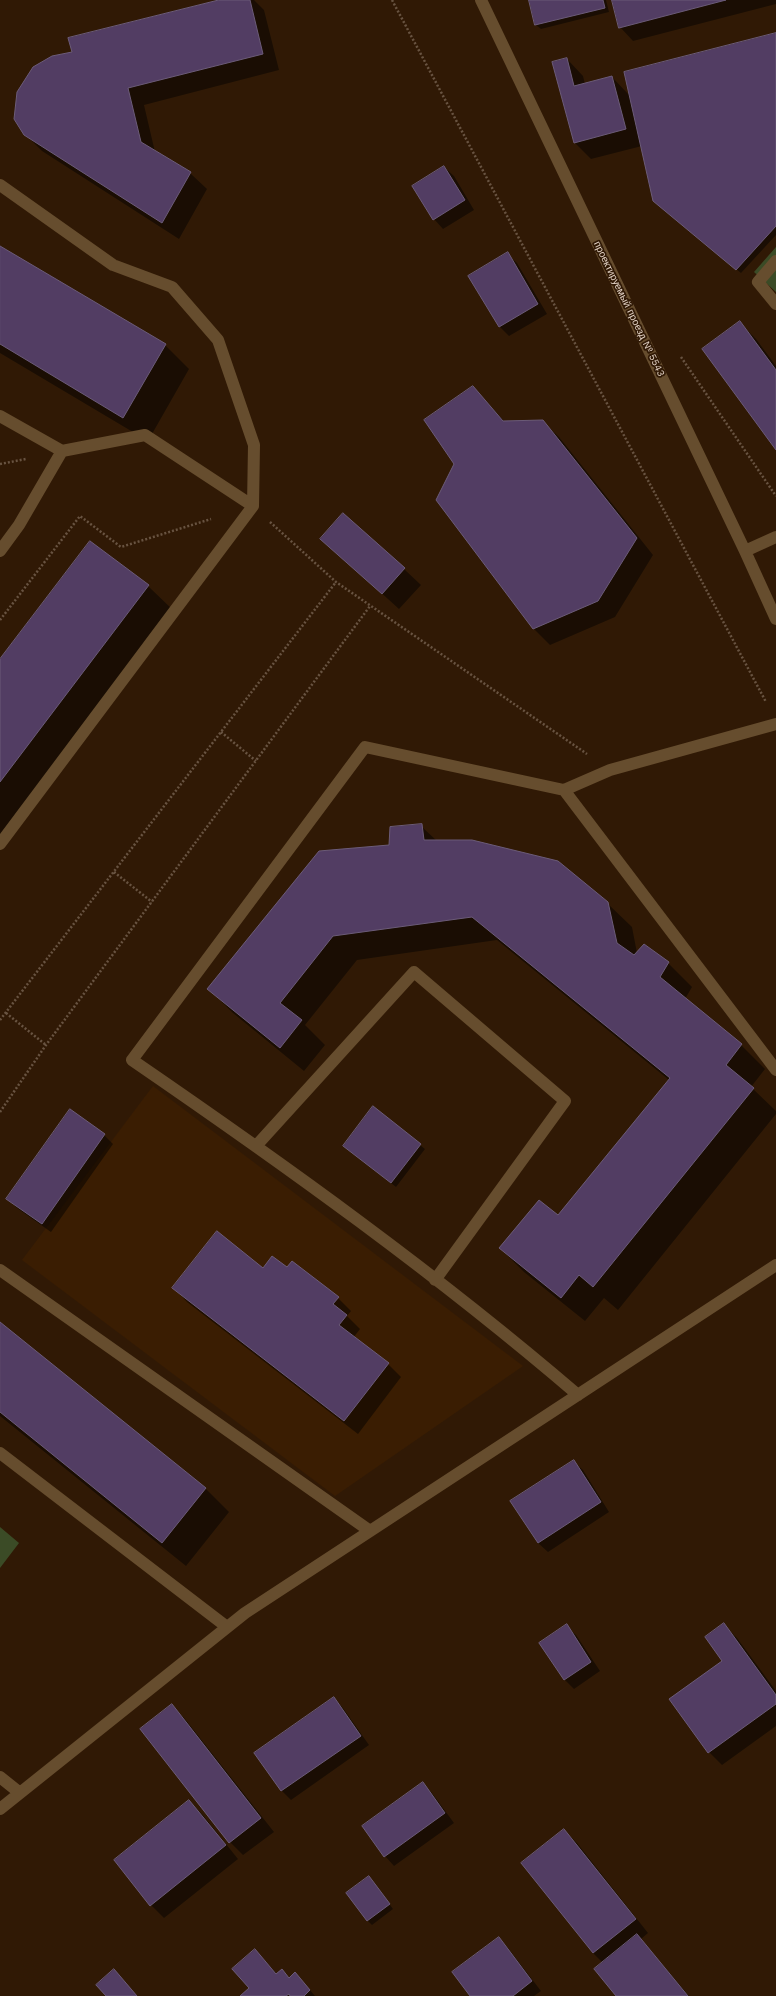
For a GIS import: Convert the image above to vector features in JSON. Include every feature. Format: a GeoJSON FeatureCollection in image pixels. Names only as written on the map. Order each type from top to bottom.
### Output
{"type":"FeatureCollection","features":[{"type":"Feature","properties":{"kind":"street","name":"проектируемый проезд № 5543"},"geometry":{"type":"LineString","coordinates":[[481,0],[745,551],[776,619]]}},
{"type":"Feature","properties":{"kind":"street"},"geometry":{"type":"LineString","coordinates":[[0,185],[113,266],[172,287],[218,340],[254,445],[253,506],[0,844]]}},
{"type":"Feature","properties":{"kind":"street"},"geometry":{"type":"LineString","coordinates":[[776,261],[758,282],[776,304]]}},
{"type":"Feature","properties":{"kind":"street"},"geometry":{"type":"LineString","coordinates":[[0,416],[62,452],[146,434],[253,506]]}},
{"type":"Feature","properties":{"kind":"street"},"geometry":{"type":"LineString","coordinates":[[0,551],[18,525],[62,452]]}},
{"type":"Feature","properties":{"kind":"street"},"geometry":{"type":"LineString","coordinates":[[745,551],[776,536]]}},
{"type":"Feature","properties":{"kind":"street"},"geometry":{"type":"LineString","coordinates":[[578,1395],[506,1333],[256,1146],[132,1060],[365,747],[564,790],[610,770],[776,724]]}},
{"type":"Feature","properties":{"kind":"street"},"geometry":{"type":"LineString","coordinates":[[564,790],[776,1070]]}},
{"type":"Feature","properties":{"kind":"street"},"geometry":{"type":"LineString","coordinates":[[256,1146],[414,972],[565,1101],[435,1280]]}},
{"type":"Feature","properties":{"kind":"street"},"geometry":{"type":"LineString","coordinates":[[0,1809],[245,1613],[776,1266]]}},
{"type":"Feature","properties":{"kind":"street"},"geometry":{"type":"LineString","coordinates":[[0,1270],[370,1531]]}},
{"type":"Feature","properties":{"kind":"street"},"geometry":{"type":"LineString","coordinates":[[0,1453],[227,1627]]}},
{"type":"Feature","properties":{"kind":"street"},"geometry":{"type":"LineString","coordinates":[[0,1777],[20,1793]]}},
{"type":"Feature","properties":{"kind":"path"},"geometry":{"type":"LineString","coordinates":[[392,0],[766,704]]}},
{"type":"Feature","properties":{"kind":"path"},"geometry":{"type":"LineString","coordinates":[[0,620],[80,516],[121,547],[253,506],[336,582],[610,770]]}},
{"type":"Feature","properties":{"kind":"path"},"geometry":{"type":"LineString","coordinates":[[0,1020],[336,582]]}},
{"type":"Feature","properties":{"kind":"path"},"geometry":{"type":"LineString","coordinates":[[0,1112],[46,1045],[370,606]]}},
{"type":"Feature","properties":{"kind":"path"},"geometry":{"type":"LineString","coordinates":[[221,732],[256,761]]}},
{"type":"Feature","properties":{"kind":"path"},"geometry":{"type":"LineString","coordinates":[[114,872],[152,902]]}},
{"type":"Feature","properties":{"kind":"path"},"geometry":{"type":"LineString","coordinates":[[6,1013],[46,1045]]}},
{"type":"Feature","properties":{"kind":"shaded area"},"geometry":{"type":"Polygon","coordinates":[[[153,1086],[523,1366],[335,1496],[22,1260],[153,1086]]]}},
{"type":"Feature","properties":{"kind":"green space"},"geometry":{"type":"Polygon","coordinates":[[[776,247],[776,292],[754,272],[776,247]]]}},
{"type":"Feature","properties":{"kind":"green space"},"geometry":{"type":"Polygon","coordinates":[[[0,1527],[19,1543],[0,1568],[0,1527]]]}},
{"type":"Feature","properties":{"kind":"building"},"geometry":{"type":"Polygon","coordinates":[[[219,0],[250,0],[263,54],[128,88],[141,142],[191,172],[162,223],[24,135],[14,119],[17,92],[33,67],[52,56],[72,52],[68,38],[219,0]]]}},
{"type":"Feature","properties":{"kind":"building"},"geometry":{"type":"Polygon","coordinates":[[[529,0],[603,0],[605,8],[535,25],[529,0]]]}},
{"type":"Feature","properties":{"kind":"building"},"geometry":{"type":"Polygon","coordinates":[[[612,0],[726,0],[619,28],[612,0]]]}},
{"type":"Feature","properties":{"kind":"building"},"geometry":{"type":"Polygon","coordinates":[[[776,33],[776,226],[736,270],[653,201],[624,72],[776,33]]]}},
{"type":"Feature","properties":{"kind":"building"},"geometry":{"type":"Polygon","coordinates":[[[567,58],[574,86],[612,76],[626,129],[574,143],[552,62],[567,58]]]}},
{"type":"Feature","properties":{"kind":"building"},"geometry":{"type":"Polygon","coordinates":[[[444,166],[465,200],[433,220],[412,186],[444,166]]]}},
{"type":"Feature","properties":{"kind":"building"},"geometry":{"type":"Polygon","coordinates":[[[0,246],[166,344],[123,418],[0,344],[0,246]]]}},
{"type":"Feature","properties":{"kind":"building"},"geometry":{"type":"Polygon","coordinates":[[[508,252],[538,304],[499,327],[468,276],[508,252]]]}},
{"type":"Feature","properties":{"kind":"building"},"geometry":{"type":"Polygon","coordinates":[[[740,321],[776,370],[776,450],[702,349],[740,321]]]}},
{"type":"Feature","properties":{"kind":"building"},"geometry":{"type":"Polygon","coordinates":[[[473,386],[503,421],[543,420],[637,538],[598,601],[533,629],[436,500],[454,464],[424,420],[473,386]]]}},
{"type":"Feature","properties":{"kind":"building"},"geometry":{"type":"Polygon","coordinates":[[[343,513],[405,568],[382,594],[320,539],[343,513]]]}},
{"type":"Feature","properties":{"kind":"building"},"geometry":{"type":"Polygon","coordinates":[[[90,541],[149,585],[0,782],[0,659],[90,541]]]}},
{"type":"Feature","properties":{"kind":"building"},"geometry":{"type":"Polygon","coordinates":[[[422,824],[424,840],[472,840],[558,861],[608,902],[617,943],[634,955],[644,944],[669,962],[660,977],[742,1044],[726,1065],[754,1088],[593,1287],[579,1275],[561,1298],[499,1248],[539,1200],[558,1215],[670,1078],[472,917],[333,936],[280,1003],[302,1020],[280,1048],[207,989],[319,851],[389,845],[390,827],[422,824]]]}},
{"type":"Feature","properties":{"kind":"building"},"geometry":{"type":"Polygon","coordinates":[[[373,1106],[421,1144],[391,1183],[343,1146],[373,1106]]]}},
{"type":"Feature","properties":{"kind":"building"},"geometry":{"type":"Polygon","coordinates":[[[70,1109],[105,1134],[42,1224],[6,1199],[70,1109]]]}},
{"type":"Feature","properties":{"kind":"building"},"geometry":{"type":"Polygon","coordinates":[[[217,1231],[263,1268],[272,1256],[287,1267],[292,1261],[339,1297],[333,1304],[347,1315],[339,1325],[389,1363],[344,1421],[172,1288],[217,1231]]]}},
{"type":"Feature","properties":{"kind":"building"},"geometry":{"type":"Polygon","coordinates":[[[0,1322],[206,1488],[162,1543],[0,1412],[0,1322]]]}},
{"type":"Feature","properties":{"kind":"building"},"geometry":{"type":"Polygon","coordinates":[[[574,1460],[601,1502],[538,1543],[510,1501],[574,1460]]]}},
{"type":"Feature","properties":{"kind":"building"},"geometry":{"type":"Polygon","coordinates":[[[724,1623],[776,1695],[776,1704],[708,1753],[669,1699],[722,1661],[705,1637],[724,1623]]]}},
{"type":"Feature","properties":{"kind":"building"},"geometry":{"type":"Polygon","coordinates":[[[567,1624],[591,1662],[564,1680],[539,1643],[567,1624]]]}},
{"type":"Feature","properties":{"kind":"building"},"geometry":{"type":"Polygon","coordinates":[[[334,1697],[361,1736],[281,1791],[254,1753],[334,1697]]]}},
{"type":"Feature","properties":{"kind":"building"},"geometry":{"type":"Polygon","coordinates":[[[172,1704],[261,1818],[229,1843],[140,1729],[172,1704]]]}},
{"type":"Feature","properties":{"kind":"building"},"geometry":{"type":"Polygon","coordinates":[[[423,1782],[445,1813],[384,1857],[362,1826],[423,1782]]]}},
{"type":"Feature","properties":{"kind":"building"},"geometry":{"type":"Polygon","coordinates":[[[189,1800],[226,1845],[150,1906],[114,1860],[189,1800]]]}},
{"type":"Feature","properties":{"kind":"building"},"geometry":{"type":"Polygon","coordinates":[[[564,1829],[636,1919],[593,1953],[521,1863],[564,1829]]]}},
{"type":"Feature","properties":{"kind":"building"},"geometry":{"type":"Polygon","coordinates":[[[369,1876],[390,1904],[367,1921],[346,1893],[369,1876]]]}},
{"type":"Feature","properties":{"kind":"building"},"geometry":{"type":"Polygon","coordinates":[[[637,1934],[688,1996],[616,1996],[594,1969],[637,1934]]]}},
{"type":"Feature","properties":{"kind":"building"},"geometry":{"type":"Polygon","coordinates":[[[499,1937],[532,1981],[513,1996],[470,1996],[452,1972],[499,1937]]]}},
{"type":"Feature","properties":{"kind":"building"},"geometry":{"type":"Polygon","coordinates":[[[255,1949],[276,1974],[282,1969],[289,1978],[295,1972],[310,1990],[304,1996],[290,1996],[289,1994],[286,1996],[240,1996],[249,1988],[232,1969],[255,1949]]]}},
{"type":"Feature","properties":{"kind":"building"},"geometry":{"type":"Polygon","coordinates":[[[114,1969],[137,1996],[106,1996],[96,1985],[114,1969]]]}}]}
